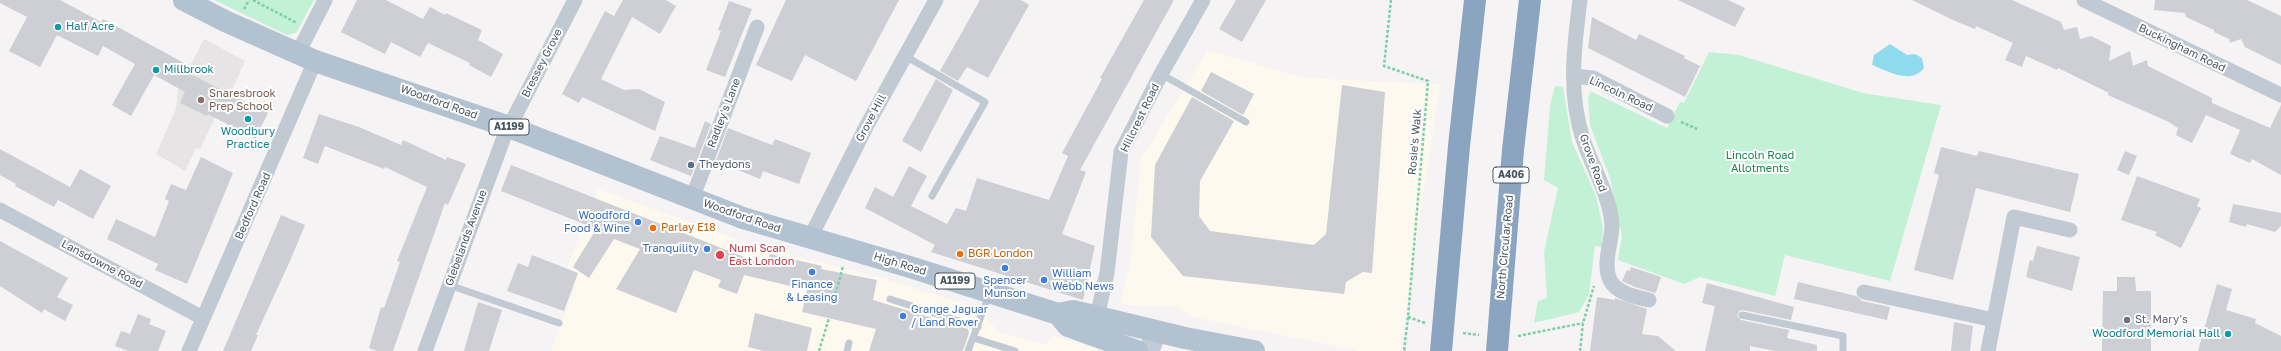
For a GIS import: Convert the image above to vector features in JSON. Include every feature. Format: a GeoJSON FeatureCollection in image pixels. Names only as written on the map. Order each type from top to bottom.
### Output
{"type":"FeatureCollection","features":[{"type":"Feature","properties":{"kind":"highway"},"geometry":{"type":"LineString","coordinates":[[1441,351],[1459,146],[1475,0]]}},
{"type":"Feature","properties":{"kind":"highway","name":"North Circular Road"},"geometry":{"type":"LineString","coordinates":[[1490,343],[1530,0]]}},
{"type":"Feature","properties":{"kind":"main road","name":"Woodford Road"},"geometry":{"type":"LineString","coordinates":[[184,0],[225,21],[306,57],[509,127],[743,218],[810,238]]}},
{"type":"Feature","properties":{"kind":"main road","name":"High Road"},"geometry":{"type":"LineString","coordinates":[[810,238],[847,248],[1058,314],[1073,311],[1097,317],[1153,341],[1254,351]]}},
{"type":"Feature","properties":{"kind":"main road","name":"High Road"},"geometry":{"type":"LineString","coordinates":[[1058,314],[1068,326],[1137,351]]}},
{"type":"Feature","properties":{"kind":"street","name":"Bedford Road"},"geometry":{"type":"LineString","coordinates":[[190,351],[306,57],[325,0]]}},
{"type":"Feature","properties":{"kind":"street","name":"Bressey Grove"},"geometry":{"type":"LineString","coordinates":[[509,127],[575,0]]}},
{"type":"Feature","properties":{"kind":"street","name":"Grove Hill"},"geometry":{"type":"LineString","coordinates":[[810,238],[866,127],[936,0]]}},
{"type":"Feature","properties":{"kind":"street","name":"Hillcrest Road"},"geometry":{"type":"LineString","coordinates":[[1097,317],[1107,273],[1121,152],[1161,74],[1203,0]]}},
{"type":"Feature","properties":{"kind":"street","name":"Grove Road"},"geometry":{"type":"LineString","coordinates":[[1580,0],[1574,76],[1575,104],[1583,138],[1598,177],[1612,225],[1607,266],[1610,280],[1624,293],[1649,300]]}},
{"type":"Feature","properties":{"kind":"street","name":"Buckingham Road"},"geometry":{"type":"LineString","coordinates":[[2084,0],[2281,95]]}},
{"type":"Feature","properties":{"kind":"street","name":"Radley's Lane"},"geometry":{"type":"LineString","coordinates":[[692,199],[757,27]]}},
{"type":"Feature","properties":{"kind":"street","name":"Lincoln Road"},"geometry":{"type":"LineString","coordinates":[[1574,76],[1593,78],[1667,116]]}},
{"type":"Feature","properties":{"kind":"street","name":"Glebelands Avenue"},"geometry":{"type":"LineString","coordinates":[[425,351],[509,127]]}},
{"type":"Feature","properties":{"kind":"street","name":"Lansdowne Road"},"geometry":{"type":"LineString","coordinates":[[0,210],[203,318]]}},
{"type":"Feature","properties":{"kind":"street"},"geometry":{"type":"LineString","coordinates":[[1988,351],[2014,218],[2070,230]]}},
{"type":"Feature","properties":{"kind":"street"},"geometry":{"type":"LineString","coordinates":[[1864,292],[1994,320]]}},
{"type":"Feature","properties":{"kind":"lane"},"geometry":{"type":"LineString","coordinates":[[905,56],[985,102],[932,196]]}},
{"type":"Feature","properties":{"kind":"lane"},"geometry":{"type":"LineString","coordinates":[[1161,74],[1246,122]]}},
{"type":"Feature","properties":{"kind":"lane"},"geometry":{"type":"LineString","coordinates":[[449,285],[559,323]]}},
{"type":"Feature","properties":{"kind":"lane"},"geometry":{"type":"LineString","coordinates":[[968,351],[990,292]]}},
{"type":"Feature","properties":{"kind":"lane"},"geometry":{"type":"LineString","coordinates":[[890,299],[978,327]]}},
{"type":"Feature","properties":{"kind":"lane"},"geometry":{"type":"LineString","coordinates":[[1742,315],[1843,336],[1843,351]]}},
{"type":"Feature","properties":{"kind":"lane"},"geometry":{"type":"LineString","coordinates":[[974,338],[1015,351]]}},
{"type":"Feature","properties":{"kind":"lane"},"geometry":{"type":"LineString","coordinates":[[847,351],[849,343]]}},
{"type":"Feature","properties":{"kind":"path"},"geometry":{"type":"LineString","coordinates":[[253,0],[300,25]]}},
{"type":"Feature","properties":{"kind":"path","name":"Rosie's Walk"},"geometry":{"type":"LineString","coordinates":[[1391,0],[1384,66],[1428,81],[1408,317]]}},
{"type":"Feature","properties":{"kind":"path"},"geometry":{"type":"LineString","coordinates":[[833,304],[847,248]]}},
{"type":"Feature","properties":{"kind":"path"},"geometry":{"type":"LineString","coordinates":[[1406,351],[1404,351],[1408,317],[1427,324]]}},
{"type":"Feature","properties":{"kind":"path"},"geometry":{"type":"LineString","coordinates":[[819,351],[829,318]]}},
{"type":"Feature","properties":{"kind":"path"},"geometry":{"type":"LineString","coordinates":[[1514,336],[1539,333],[1582,323],[1580,351]]}},
{"type":"Feature","properties":{"kind":"path"},"geometry":{"type":"LineString","coordinates":[[1455,331],[1490,343]]}},
{"type":"Feature","properties":{"kind":"shaded area","name":"Snaresbrook Prep School"},"geometry":{"type":"Polygon","coordinates":[[[204,39],[245,61],[232,90],[229,89],[200,149],[196,148],[185,171],[156,154],[176,109],[178,89],[204,39]]]}},
{"type":"Feature","properties":{"kind":"shaded area"},"geometry":{"type":"Polygon","coordinates":[[[1208,50],[1304,78],[1440,84],[1400,351],[1359,351],[1193,317],[1174,306],[1125,305],[1120,302],[1130,265],[1141,159],[1208,50]]]}},
{"type":"Feature","properties":{"kind":"shaded area"},"geometry":{"type":"Polygon","coordinates":[[[598,189],[759,247],[882,278],[981,309],[997,331],[1041,344],[1047,344],[1053,336],[1104,351],[551,351],[575,286],[562,280],[598,189]]]}},
{"type":"Feature","properties":{"kind":"green space"},"geometry":{"type":"Polygon","coordinates":[[[214,0],[314,0],[296,33],[287,35],[214,0]]]}},
{"type":"Feature","properties":{"kind":"green space","name":"Lincoln Road Allotments"},"geometry":{"type":"Polygon","coordinates":[[[1709,52],[1739,55],[1863,93],[1941,105],[1890,281],[1785,255],[1775,296],[1700,277],[1684,284],[1618,260],[1622,236],[1610,178],[1590,125],[1588,99],[1590,91],[1667,128],[1680,102],[1684,103],[1709,52]]]}},
{"type":"Feature","properties":{"kind":"green space"},"geometry":{"type":"Polygon","coordinates":[[[1555,86],[1563,87],[1572,142],[1596,196],[1603,228],[1602,247],[1595,246],[1589,294],[1579,312],[1534,323],[1538,301],[1547,298],[1544,252],[1558,188],[1544,180],[1550,106],[1555,86]]]}},
{"type":"Feature","properties":{"kind":"water"},"geometry":{"type":"Polygon","coordinates":[[[1890,44],[1907,55],[1915,54],[1922,58],[1924,68],[1913,76],[1906,76],[1892,73],[1872,65],[1874,55],[1890,44]]]}},
{"type":"Feature","properties":{"kind":"building"},"geometry":{"type":"Polygon","coordinates":[[[0,0],[60,0],[101,22],[103,19],[184,63],[180,69],[268,113],[255,139],[208,114],[207,116],[180,103],[185,92],[154,75],[131,116],[112,105],[135,64],[103,46],[98,56],[57,35],[40,67],[9,51],[27,17],[0,3],[0,0]]]}},
{"type":"Feature","properties":{"kind":"building"},"geometry":{"type":"Polygon","coordinates":[[[357,0],[386,0],[423,19],[430,7],[445,15],[446,13],[482,30],[478,40],[503,54],[491,77],[469,65],[470,63],[428,43],[420,57],[391,42],[385,54],[341,32],[357,0]]]}},
{"type":"Feature","properties":{"kind":"building"},"geometry":{"type":"Polygon","coordinates":[[[623,0],[666,0],[676,6],[660,34],[632,17],[601,79],[624,90],[639,89],[665,102],[655,131],[582,97],[579,103],[562,94],[605,11],[614,16],[623,0]]]}},
{"type":"Feature","properties":{"kind":"building"},"geometry":{"type":"Polygon","coordinates":[[[786,0],[899,0],[856,81],[805,55],[792,81],[756,65],[786,0]]]}},
{"type":"Feature","properties":{"kind":"building"},"geometry":{"type":"Polygon","coordinates":[[[980,0],[1021,0],[1029,5],[988,78],[967,67],[958,81],[940,71],[980,0]]]}},
{"type":"Feature","properties":{"kind":"building"},"geometry":{"type":"Polygon","coordinates":[[[1144,0],[1174,0],[1080,170],[1086,172],[1062,234],[1095,246],[1083,300],[931,252],[935,245],[865,208],[875,187],[893,197],[909,166],[927,176],[911,206],[947,224],[956,208],[966,211],[977,178],[1049,200],[1068,156],[1062,153],[1102,79],[1100,78],[1144,0]]]}},
{"type":"Feature","properties":{"kind":"building"},"geometry":{"type":"Polygon","coordinates":[[[1236,0],[1266,0],[1242,42],[1219,29],[1236,0]]]}},
{"type":"Feature","properties":{"kind":"building"},"geometry":{"type":"Polygon","coordinates":[[[1678,0],[1728,0],[1745,8],[1735,27],[1678,0]]]}},
{"type":"Feature","properties":{"kind":"building"},"geometry":{"type":"Polygon","coordinates":[[[1912,0],[2012,0],[2061,22],[2064,30],[2077,27],[2080,39],[2091,36],[2111,46],[2109,61],[2130,51],[2133,66],[2147,60],[2148,66],[2212,98],[2212,103],[2270,128],[2281,105],[2281,175],[2252,159],[2250,163],[2230,154],[2240,130],[2206,115],[2192,143],[2176,135],[2178,128],[2167,121],[2108,95],[2109,93],[2058,68],[2057,70],[2026,56],[2022,67],[2005,60],[2013,43],[1976,26],[1975,29],[1955,21],[1912,0]]]}},
{"type":"Feature","properties":{"kind":"building"},"geometry":{"type":"Polygon","coordinates":[[[2155,0],[2247,0],[2281,16],[2281,65],[2245,47],[2241,39],[2230,43],[2229,39],[2214,32],[2214,30],[2186,17],[2185,13],[2154,10],[2155,0]]]}},
{"type":"Feature","properties":{"kind":"building"},"geometry":{"type":"Polygon","coordinates":[[[729,1],[752,9],[725,77],[706,70],[721,31],[718,30],[729,1]]]}},
{"type":"Feature","properties":{"kind":"building"},"geometry":{"type":"Polygon","coordinates":[[[1592,17],[1636,40],[1639,34],[1685,56],[1684,58],[1700,66],[1685,97],[1588,48],[1592,17]]]}},
{"type":"Feature","properties":{"kind":"building"},"geometry":{"type":"Polygon","coordinates":[[[1211,72],[1254,94],[1243,115],[1201,91],[1211,72]]]}},
{"type":"Feature","properties":{"kind":"building"},"geometry":{"type":"Polygon","coordinates":[[[936,79],[953,90],[921,152],[902,141],[936,79]]]}},
{"type":"Feature","properties":{"kind":"building"},"geometry":{"type":"Polygon","coordinates":[[[1342,85],[1385,92],[1372,273],[1363,272],[1346,282],[1344,294],[1183,276],[1151,237],[1155,165],[1192,97],[1234,121],[1200,181],[1199,216],[1210,231],[1314,245],[1326,234],[1342,85]]]}},
{"type":"Feature","properties":{"kind":"building"},"geometry":{"type":"Polygon","coordinates":[[[319,114],[359,127],[401,145],[403,140],[446,160],[447,157],[466,164],[448,205],[445,203],[393,351],[377,351],[369,348],[381,307],[384,308],[400,262],[397,261],[427,187],[385,167],[384,169],[325,146],[318,164],[303,158],[319,114]]]}},
{"type":"Feature","properties":{"kind":"building"},"geometry":{"type":"Polygon","coordinates":[[[705,121],[711,124],[691,176],[650,160],[660,136],[695,148],[705,121]]]}},
{"type":"Feature","properties":{"kind":"building"},"geometry":{"type":"Polygon","coordinates":[[[728,128],[772,145],[775,139],[811,153],[799,184],[763,171],[760,179],[716,161],[728,128]]]}},
{"type":"Feature","properties":{"kind":"building"},"geometry":{"type":"Polygon","coordinates":[[[1941,147],[1977,156],[1979,151],[2079,174],[2070,212],[1976,188],[1953,280],[1914,270],[1939,175],[1934,173],[1941,147]]]}},
{"type":"Feature","properties":{"kind":"building"},"geometry":{"type":"Polygon","coordinates":[[[0,149],[70,187],[80,169],[111,186],[93,219],[58,200],[54,207],[15,186],[16,184],[0,175],[0,149]]]}},
{"type":"Feature","properties":{"kind":"building"},"geometry":{"type":"Polygon","coordinates":[[[2125,151],[2137,156],[2129,175],[2117,170],[2125,151]]]}},
{"type":"Feature","properties":{"kind":"building"},"geometry":{"type":"Polygon","coordinates":[[[201,157],[233,173],[187,284],[155,270],[158,264],[107,239],[116,219],[155,237],[169,201],[165,199],[171,184],[186,190],[201,157]]]}},
{"type":"Feature","properties":{"kind":"building"},"geometry":{"type":"Polygon","coordinates":[[[511,165],[767,266],[770,254],[822,266],[821,269],[877,280],[873,300],[968,329],[969,333],[964,348],[962,351],[869,351],[876,329],[802,312],[807,290],[744,275],[737,294],[718,287],[721,280],[694,270],[676,313],[616,289],[640,249],[614,239],[589,278],[573,267],[595,231],[583,227],[584,224],[501,191],[511,165]]]}},
{"type":"Feature","properties":{"kind":"building"},"geometry":{"type":"Polygon","coordinates":[[[2137,176],[2200,199],[2197,206],[2201,208],[2181,248],[2155,235],[2157,232],[2121,220],[2137,176]]]}},
{"type":"Feature","properties":{"kind":"building"},"geometry":{"type":"Polygon","coordinates":[[[2233,204],[2281,213],[2281,226],[2275,232],[2247,224],[2246,227],[2229,222],[2233,204]]]}},
{"type":"Feature","properties":{"kind":"building"},"geometry":{"type":"Polygon","coordinates":[[[281,215],[305,225],[290,261],[256,335],[258,335],[251,351],[223,351],[281,215]]]}},
{"type":"Feature","properties":{"kind":"building"},"geometry":{"type":"Polygon","coordinates":[[[0,241],[68,278],[57,297],[73,305],[65,321],[44,309],[42,313],[0,286],[0,241]]]}},
{"type":"Feature","properties":{"kind":"building"},"geometry":{"type":"Polygon","coordinates":[[[2037,246],[2080,257],[2072,291],[2026,277],[2030,260],[2033,261],[2037,246]]]}},
{"type":"Feature","properties":{"kind":"building"},"geometry":{"type":"Polygon","coordinates":[[[532,255],[578,273],[564,311],[507,291],[518,263],[528,267],[532,255]]]}},
{"type":"Feature","properties":{"kind":"building"},"geometry":{"type":"Polygon","coordinates":[[[1631,267],[1661,277],[1655,293],[1622,281],[1627,270],[1630,271],[1631,267]]]}},
{"type":"Feature","properties":{"kind":"building","name":"St. Mary's"},"geometry":{"type":"Polygon","coordinates":[[[2117,277],[2135,277],[2136,291],[2151,291],[2151,351],[2102,351],[2103,291],[2117,291],[2117,277]]]}},
{"type":"Feature","properties":{"kind":"building"},"geometry":{"type":"Polygon","coordinates":[[[1798,282],[1856,296],[1862,301],[1890,307],[1887,320],[1794,299],[1798,282]]]}},
{"type":"Feature","properties":{"kind":"building"},"geometry":{"type":"Polygon","coordinates":[[[1707,283],[1794,307],[1791,320],[1743,310],[1739,311],[1737,316],[1741,320],[1789,330],[1787,338],[1817,345],[1817,351],[1775,351],[1750,346],[1750,351],[1705,351],[1715,306],[1702,303],[1707,283]]]}},
{"type":"Feature","properties":{"kind":"building","name":"Woodford Memorial Hall"},"geometry":{"type":"Polygon","coordinates":[[[2217,284],[2232,289],[2226,310],[2256,319],[2255,323],[2281,336],[2281,351],[2198,351],[2217,284]]]}},
{"type":"Feature","properties":{"kind":"building"},"geometry":{"type":"Polygon","coordinates":[[[1597,297],[1615,300],[1615,298],[1647,309],[1642,334],[1658,336],[1676,351],[1590,351],[1597,297]]]}},
{"type":"Feature","properties":{"kind":"building"},"geometry":{"type":"Polygon","coordinates":[[[478,302],[502,310],[489,351],[464,351],[478,302]]]}},
{"type":"Feature","properties":{"kind":"building"},"geometry":{"type":"Polygon","coordinates":[[[755,313],[812,328],[807,351],[764,351],[748,347],[755,313]]]}},
{"type":"Feature","properties":{"kind":"building"},"geometry":{"type":"Polygon","coordinates":[[[138,314],[151,319],[149,324],[166,331],[158,351],[128,351],[115,346],[121,331],[130,334],[138,314]]]}},
{"type":"Feature","properties":{"kind":"building"},"geometry":{"type":"Polygon","coordinates":[[[1954,322],[1973,326],[1970,351],[1951,351],[1954,322]]]}},
{"type":"Feature","properties":{"kind":"place","name":"Half Acre"},"geometry":{"type":"Point","coordinates":[58,27]}},
{"type":"Feature","properties":{"kind":"place","name":"Millbrook"},"geometry":{"type":"Point","coordinates":[156,70]}},
{"type":"Feature","properties":{"kind":"place","name":"Snaresbrook Prep School"},"geometry":{"type":"Point","coordinates":[201,100]}},
{"type":"Feature","properties":{"kind":"place","name":"Woodbury Practice"},"geometry":{"type":"Point","coordinates":[248,119]}},
{"type":"Feature","properties":{"kind":"place","name":"Theydons"},"geometry":{"type":"Point","coordinates":[691,165]}},
{"type":"Feature","properties":{"kind":"place","name":"Woodford Food & Wine"},"geometry":{"type":"Point","coordinates":[638,222]}},
{"type":"Feature","properties":{"kind":"place","name":"Parlay E18"},"geometry":{"type":"Point","coordinates":[653,228]}},
{"type":"Feature","properties":{"kind":"place","name":"Tranquility"},"geometry":{"type":"Point","coordinates":[707,249]}},
{"type":"Feature","properties":{"kind":"place","name":"BGR London"},"geometry":{"type":"Point","coordinates":[960,254]}},
{"type":"Feature","properties":{"kind":"place","name":"Numi Scan East London"},"geometry":{"type":"Point","coordinates":[720,255]}},
{"type":"Feature","properties":{"kind":"place","name":"Spencer Munson"},"geometry":{"type":"Point","coordinates":[1005,268]}},
{"type":"Feature","properties":{"kind":"place","name":"Finance & Leasing"},"geometry":{"type":"Point","coordinates":[812,272]}},
{"type":"Feature","properties":{"kind":"place","name":"William Webb News"},"geometry":{"type":"Point","coordinates":[1044,280]}},
{"type":"Feature","properties":{"kind":"place","name":"Grange Jaguar / Land Rover"},"geometry":{"type":"Point","coordinates":[903,316]}},
{"type":"Feature","properties":{"kind":"place","name":"St. Mary's"},"geometry":{"type":"Point","coordinates":[2127,320]}},
{"type":"Feature","properties":{"kind":"place","name":"Woodford Memorial Hall"},"geometry":{"type":"Point","coordinates":[2228,334]}}]}
